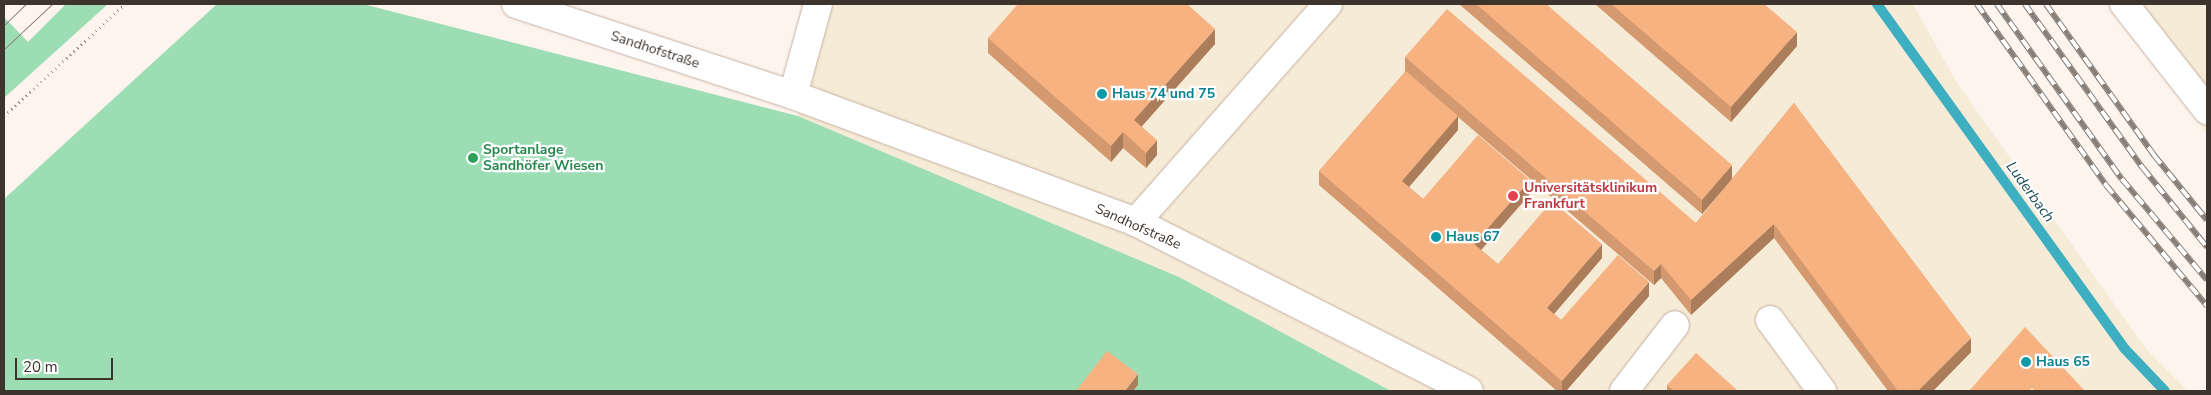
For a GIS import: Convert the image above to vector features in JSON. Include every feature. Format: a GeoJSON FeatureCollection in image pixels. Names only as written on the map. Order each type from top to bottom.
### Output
{"type":"FeatureCollection","features":[{"type":"Feature","properties":{"kind":"street","name":"Sandhofstraße"},"geometry":{"type":"LineString","coordinates":[[516,4],[793,95],[1136,222],[1470,391]]}},
{"type":"Feature","properties":{"kind":"street"},"geometry":{"type":"LineString","coordinates":[[793,95],[818,4]]}},
{"type":"Feature","properties":{"kind":"street"},"geometry":{"type":"LineString","coordinates":[[1136,222],[1328,4]]}},
{"type":"Feature","properties":{"kind":"street"},"geometry":{"type":"LineString","coordinates":[[2124,4],[2207,110]]}},
{"type":"Feature","properties":{"kind":"street"},"geometry":{"type":"LineString","coordinates":[[1770,320],[1822,391]]}},
{"type":"Feature","properties":{"kind":"street"},"geometry":{"type":"LineString","coordinates":[[1624,391],[1675,325]]}},
{"type":"Feature","properties":{"kind":"path"},"geometry":{"type":"LineString","coordinates":[[4,116],[125,4]]}},
{"type":"Feature","properties":{"kind":"shaded area","name":"Universitätsklinikum Frankfurt"},"geometry":{"type":"Polygon","coordinates":[[[829,4],[1913,4],[1957,83],[2146,349],[2188,391],[1391,391],[1179,277],[798,116],[829,4]]]}},
{"type":"Feature","properties":{"kind":"shaded area"},"geometry":{"type":"Polygon","coordinates":[[[2110,4],[2207,4],[2207,134],[2110,4]]]}},
{"type":"Feature","properties":{"kind":"green space"},"geometry":{"type":"Polygon","coordinates":[[[66,4],[108,4],[4,98],[4,17],[28,42],[66,4]]]}},
{"type":"Feature","properties":{"kind":"green space","name":"Sportanlage Sandhöfer Wiesen"},"geometry":{"type":"Polygon","coordinates":[[[217,4],[363,4],[798,116],[1179,277],[1391,391],[4,391],[4,199],[217,4]]]}},
{"type":"Feature","properties":{"kind":"building","name":"Haus 74 und 75"},"geometry":{"type":"Polygon","coordinates":[[[1018,4],[1187,4],[1215,29],[1134,120],[1157,140],[1146,153],[1123,132],[1111,146],[988,38],[1018,4]]]}},
{"type":"Feature","properties":{"kind":"building"},"geometry":{"type":"Polygon","coordinates":[[[1476,4],[1546,4],[1732,165],[1702,200],[1476,4]]]}},
{"type":"Feature","properties":{"kind":"building"},"geometry":{"type":"Polygon","coordinates":[[[1611,4],[1764,4],[1797,32],[1731,107],[1611,4]]]}},
{"type":"Feature","properties":{"kind":"building"},"geometry":{"type":"Polygon","coordinates":[[[1447,9],[1696,223],[1794,103],[1971,338],[1918,391],[1898,391],[1774,224],[1691,300],[1661,264],[1654,271],[1405,57],[1447,9]]]}},
{"type":"Feature","properties":{"kind":"building","name":"Haus 67"},"geometry":{"type":"Polygon","coordinates":[[[1406,71],[1458,116],[1402,181],[1423,199],[1478,135],[1530,180],[1474,244],[1498,264],[1552,201],[1602,244],[1547,308],[1561,320],[1618,255],[1649,282],[1562,381],[1319,171],[1406,71]]]}},
{"type":"Feature","properties":{"kind":"building","name":"Haus 65"},"geometry":{"type":"Polygon","coordinates":[[[2025,327],[2085,391],[2035,391],[2032,388],[2029,391],[1969,391],[2025,327]]]}},
{"type":"Feature","properties":{"kind":"building"},"geometry":{"type":"Polygon","coordinates":[[[1107,351],[1138,374],[1125,391],[1076,391],[1107,351]]]}},
{"type":"Feature","properties":{"kind":"building"},"geometry":{"type":"Polygon","coordinates":[[[1696,353],[1738,391],[1674,391],[1667,385],[1696,353]]]}},
{"type":"Feature","properties":{"kind":"waterway","name":"Luderbach"},"geometry":{"type":"LineString","coordinates":[[1877,4],[2124,348],[2165,391]]}},
{"type":"Feature","properties":{"kind":"tram line"},"geometry":{"type":"LineString","coordinates":[[4,25],[26,4]]}},
{"type":"Feature","properties":{"kind":"tram line"},"geometry":{"type":"LineString","coordinates":[[4,49],[52,4]]}},
{"type":"Feature","properties":{"kind":"railway"},"geometry":{"type":"LineString","coordinates":[[1977,4],[2106,185],[2207,306]]}},
{"type":"Feature","properties":{"kind":"railway"},"geometry":{"type":"LineString","coordinates":[[1997,4],[2122,179],[2207,280]]}},
{"type":"Feature","properties":{"kind":"railway"},"geometry":{"type":"LineString","coordinates":[[2025,4],[2143,168],[2207,247]]}},
{"type":"Feature","properties":{"kind":"railway"},"geometry":{"type":"LineString","coordinates":[[2046,4],[2154,155],[2207,220]]}},
{"type":"Feature","properties":{"kind":"place","name":"Haus 74 und 75"},"geometry":{"type":"Point","coordinates":[1102,94]}},
{"type":"Feature","properties":{"kind":"place","name":"Sportanlage Sandhöfer Wiesen"},"geometry":{"type":"Point","coordinates":[473,158]}},
{"type":"Feature","properties":{"kind":"place","name":"Universitätsklinikum Frankfurt"},"geometry":{"type":"Point","coordinates":[1513,196]}},
{"type":"Feature","properties":{"kind":"place","name":"Haus 67"},"geometry":{"type":"Point","coordinates":[1436,237]}},
{"type":"Feature","properties":{"kind":"place","name":"Haus 65"},"geometry":{"type":"Point","coordinates":[2026,362]}}]}
